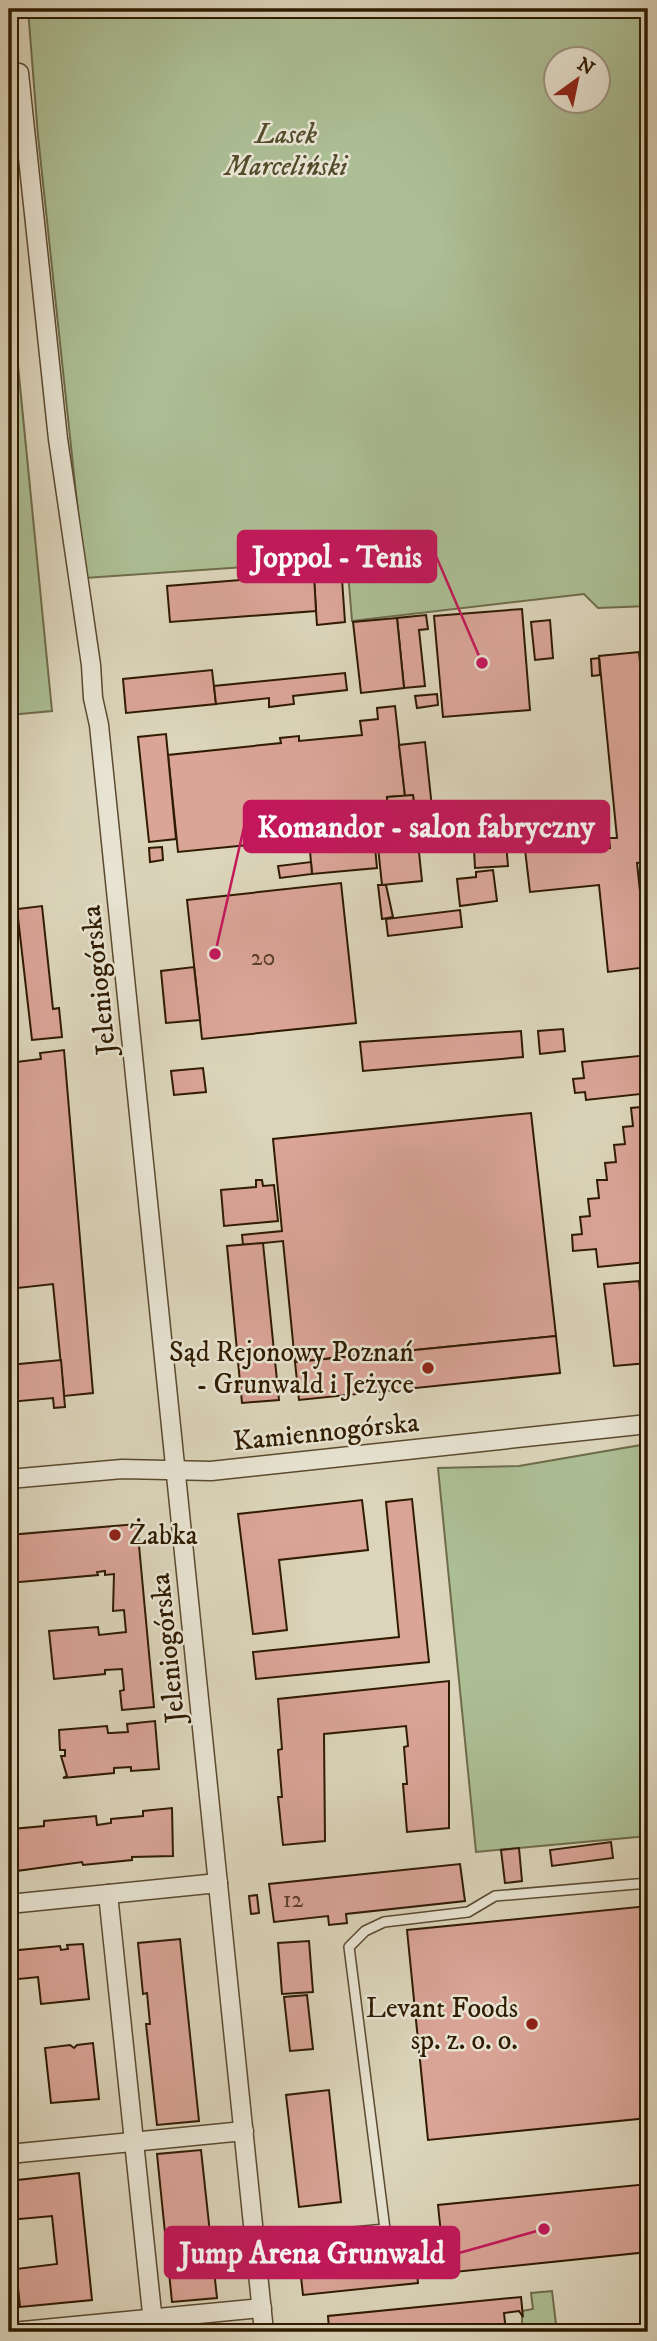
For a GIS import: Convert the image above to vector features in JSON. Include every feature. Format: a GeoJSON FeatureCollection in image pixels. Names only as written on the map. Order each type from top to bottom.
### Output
{"type":"FeatureCollection","features":[{"type":"Feature","properties":{"kind":"street","name":"Jeleniogórska"},"geometry":{"type":"LineString","coordinates":[[19,73],[58,439],[91,665],[93,698],[99,725],[264,2332]]}},
{"type":"Feature","properties":{"kind":"street","name":"Kamiennogórska"},"geometry":{"type":"LineString","coordinates":[[9,1479],[122,1469],[211,1471],[648,1424]]}},
{"type":"Feature","properties":{"kind":"street"},"geometry":{"type":"LineString","coordinates":[[9,1904],[218,1883]]}},
{"type":"Feature","properties":{"kind":"street"},"geometry":{"type":"LineString","coordinates":[[108,1894],[153,2325]]}},
{"type":"Feature","properties":{"kind":"street"},"geometry":{"type":"LineString","coordinates":[[9,2154],[244,2131]]}},
{"type":"Feature","properties":{"kind":"street"},"geometry":{"type":"LineString","coordinates":[[12,2332],[153,2325],[261,2308]]}},
{"type":"Feature","properties":{"kind":"lane"},"geometry":{"type":"LineString","coordinates":[[312,2236],[385,2229],[349,1947],[365,1931],[384,1922],[468,1912],[495,1896],[648,1883]]}},
{"type":"Feature","properties":{"kind":"green space","name":"Lasek Marceliński"},"geometry":{"type":"Polygon","coordinates":[[[28,9],[648,9],[648,606],[598,608],[584,594],[352,621],[347,560],[85,578],[38,136],[28,9]]]}},
{"type":"Feature","properties":{"kind":"green space"},"geometry":{"type":"Polygon","coordinates":[[[9,274],[52,711],[9,715],[9,274]]]}},
{"type":"Feature","properties":{"kind":"green space"},"geometry":{"type":"Polygon","coordinates":[[[641,1445],[648,1518],[648,1836],[476,1852],[438,1468],[519,1466],[641,1445]]]}},
{"type":"Feature","properties":{"kind":"green space"},"geometry":{"type":"Polygon","coordinates":[[[552,2291],[557,2332],[522,2332],[522,2311],[533,2309],[531,2293],[552,2291]]]}},
{"type":"Feature","properties":{"kind":"building"},"geometry":{"type":"Polygon","coordinates":[[[341,565],[345,622],[317,625],[313,567],[341,565]]]}},
{"type":"Feature","properties":{"kind":"building"},"geometry":{"type":"Polygon","coordinates":[[[314,574],[316,611],[170,622],[167,586],[314,574]]]}},
{"type":"Feature","properties":{"kind":"building"},"geometry":{"type":"Polygon","coordinates":[[[522,609],[530,710],[443,717],[434,616],[522,609]]]}},
{"type":"Feature","properties":{"kind":"building"},"geometry":{"type":"Polygon","coordinates":[[[426,615],[428,629],[419,630],[425,686],[404,688],[397,618],[426,615]]]}},
{"type":"Feature","properties":{"kind":"building"},"geometry":{"type":"Polygon","coordinates":[[[397,618],[404,688],[361,693],[353,622],[397,618]]]}},
{"type":"Feature","properties":{"kind":"building"},"geometry":{"type":"Polygon","coordinates":[[[550,620],[553,658],[535,660],[531,622],[550,620]]]}},
{"type":"Feature","properties":{"kind":"building"},"geometry":{"type":"Polygon","coordinates":[[[639,652],[648,745],[648,862],[637,863],[648,967],[608,972],[599,885],[530,892],[524,841],[561,837],[562,852],[610,848],[609,838],[617,838],[599,656],[639,652]]]}},
{"type":"Feature","properties":{"kind":"building"},"geometry":{"type":"Polygon","coordinates":[[[599,658],[600,675],[592,676],[591,659],[599,658]]]}},
{"type":"Feature","properties":{"kind":"building"},"geometry":{"type":"Polygon","coordinates":[[[212,670],[216,704],[126,713],[123,679],[212,670]]]}},
{"type":"Feature","properties":{"kind":"building"},"geometry":{"type":"Polygon","coordinates":[[[345,673],[347,690],[293,696],[294,704],[269,707],[269,698],[216,704],[214,686],[345,673]]]}},
{"type":"Feature","properties":{"kind":"building"},"geometry":{"type":"Polygon","coordinates":[[[437,694],[438,705],[417,708],[415,696],[437,694]]]}},
{"type":"Feature","properties":{"kind":"building"},"geometry":{"type":"Polygon","coordinates":[[[395,706],[405,796],[387,797],[392,846],[375,847],[377,868],[312,874],[309,839],[178,852],[168,755],[281,743],[280,738],[299,736],[299,741],[362,735],[360,721],[378,719],[377,708],[395,706]]]}},
{"type":"Feature","properties":{"kind":"building"},"geometry":{"type":"Polygon","coordinates":[[[166,734],[176,839],[149,842],[138,737],[166,734]]]}},
{"type":"Feature","properties":{"kind":"building"},"geometry":{"type":"Polygon","coordinates":[[[425,742],[435,836],[418,838],[413,795],[405,796],[399,745],[425,742]]]}},
{"type":"Feature","properties":{"kind":"building"},"geometry":{"type":"Polygon","coordinates":[[[413,795],[422,881],[382,885],[378,847],[392,846],[387,797],[413,795]]]}},
{"type":"Feature","properties":{"kind":"building"},"geometry":{"type":"Polygon","coordinates":[[[506,842],[508,866],[475,868],[474,849],[496,848],[495,843],[506,842]]]}},
{"type":"Feature","properties":{"kind":"building"},"geometry":{"type":"Polygon","coordinates":[[[162,847],[163,860],[150,862],[149,848],[162,847]]]}},
{"type":"Feature","properties":{"kind":"building"},"geometry":{"type":"Polygon","coordinates":[[[311,862],[312,874],[280,878],[278,866],[311,862]]]}},
{"type":"Feature","properties":{"kind":"building"},"geometry":{"type":"Polygon","coordinates":[[[493,870],[497,901],[460,906],[457,879],[476,877],[476,872],[493,870]]]}},
{"type":"Feature","properties":{"kind":"building"},"geometry":{"type":"Polygon","coordinates":[[[341,883],[356,1023],[202,1039],[187,900],[341,883]]]}},
{"type":"Feature","properties":{"kind":"building"},"geometry":{"type":"Polygon","coordinates":[[[378,885],[386,885],[393,917],[382,919],[378,885]]]}},
{"type":"Feature","properties":{"kind":"building"},"geometry":{"type":"Polygon","coordinates":[[[42,906],[53,1009],[59,1008],[62,1037],[32,1040],[17,909],[42,906]]]}},
{"type":"Feature","properties":{"kind":"building"},"geometry":{"type":"Polygon","coordinates":[[[460,910],[462,927],[388,936],[386,919],[460,910]]]}},
{"type":"Feature","properties":{"kind":"building"},"geometry":{"type":"Polygon","coordinates":[[[194,967],[200,1020],[166,1023],[161,971],[194,967]]]}},
{"type":"Feature","properties":{"kind":"building"},"geometry":{"type":"Polygon","coordinates":[[[563,1029],[565,1051],[540,1054],[538,1031],[563,1029]]]}},
{"type":"Feature","properties":{"kind":"building"},"geometry":{"type":"Polygon","coordinates":[[[521,1031],[523,1057],[363,1071],[360,1042],[521,1031]]]}},
{"type":"Feature","properties":{"kind":"building"},"geometry":{"type":"Polygon","coordinates":[[[64,1050],[93,1393],[64,1396],[53,1284],[9,1289],[9,1063],[41,1059],[40,1053],[64,1050]]]}},
{"type":"Feature","properties":{"kind":"building"},"geometry":{"type":"Polygon","coordinates":[[[648,1055],[648,1193],[642,1194],[644,1212],[641,1212],[647,1262],[598,1267],[596,1249],[573,1251],[572,1235],[582,1234],[580,1217],[590,1216],[588,1199],[599,1198],[597,1180],[607,1180],[605,1163],[616,1162],[614,1145],[625,1144],[623,1127],[633,1126],[631,1108],[641,1107],[640,1094],[586,1100],[585,1092],[575,1093],[573,1079],[584,1078],[582,1062],[648,1055]]]}},
{"type":"Feature","properties":{"kind":"building"},"geometry":{"type":"Polygon","coordinates":[[[203,1068],[206,1092],[174,1095],[171,1071],[203,1068]]]}},
{"type":"Feature","properties":{"kind":"building"},"geometry":{"type":"Polygon","coordinates":[[[531,1113],[556,1336],[295,1362],[283,1241],[243,1245],[242,1235],[282,1231],[273,1139],[531,1113]]]}},
{"type":"Feature","properties":{"kind":"building"},"geometry":{"type":"Polygon","coordinates":[[[256,1180],[262,1180],[263,1186],[274,1185],[278,1221],[224,1226],[221,1190],[256,1187],[256,1180]]]}},
{"type":"Feature","properties":{"kind":"building"},"geometry":{"type":"Polygon","coordinates":[[[263,1243],[279,1400],[242,1403],[227,1246],[263,1243]]]}},
{"type":"Feature","properties":{"kind":"building"},"geometry":{"type":"Polygon","coordinates":[[[639,1281],[643,1325],[648,1324],[648,1363],[614,1366],[604,1284],[639,1281]]]}},
{"type":"Feature","properties":{"kind":"building","name":"Sąd Rejonowy Poznań - Grunwald i Jeżyce"},"geometry":{"type":"Polygon","coordinates":[[[556,1336],[560,1373],[299,1400],[295,1362],[556,1336]]]}},
{"type":"Feature","properties":{"kind":"building"},"geometry":{"type":"Polygon","coordinates":[[[61,1360],[65,1407],[54,1408],[53,1398],[9,1402],[9,1365],[61,1360]]]}},
{"type":"Feature","properties":{"kind":"building"},"geometry":{"type":"Polygon","coordinates":[[[412,1499],[429,1662],[256,1679],[253,1652],[399,1637],[386,1502],[412,1499]]]}},
{"type":"Feature","properties":{"kind":"building"},"geometry":{"type":"Polygon","coordinates":[[[362,1500],[368,1550],[279,1560],[287,1630],[253,1634],[238,1514],[362,1500]]]}},
{"type":"Feature","properties":{"kind":"building"},"geometry":{"type":"Polygon","coordinates":[[[137,1524],[154,1707],[122,1710],[122,1669],[105,1670],[105,1674],[54,1679],[49,1631],[98,1627],[99,1635],[126,1632],[124,1610],[113,1611],[114,1574],[105,1575],[105,1571],[97,1572],[98,1575],[9,1583],[9,1535],[137,1524]]]}},
{"type":"Feature","properties":{"kind":"building"},"geometry":{"type":"Polygon","coordinates":[[[449,1681],[449,1828],[407,1832],[403,1784],[407,1784],[404,1747],[408,1746],[406,1726],[324,1734],[325,1841],[283,1845],[278,1797],[282,1797],[278,1699],[449,1681]]]}},
{"type":"Feature","properties":{"kind":"building"},"geometry":{"type":"Polygon","coordinates":[[[155,1721],[159,1769],[131,1771],[131,1767],[114,1768],[114,1773],[63,1778],[67,1776],[61,1756],[65,1756],[65,1750],[60,1750],[59,1730],[107,1726],[108,1733],[128,1732],[127,1724],[155,1721]]]}},
{"type":"Feature","properties":{"kind":"building"},"geometry":{"type":"Polygon","coordinates":[[[172,1808],[173,1856],[132,1857],[132,1860],[83,1865],[82,1862],[9,1872],[9,1833],[12,1829],[44,1826],[44,1821],[96,1816],[97,1825],[111,1823],[111,1819],[143,1816],[143,1811],[172,1808]]]}},
{"type":"Feature","properties":{"kind":"building"},"geometry":{"type":"Polygon","coordinates":[[[611,1842],[613,1858],[552,1866],[550,1850],[611,1842]]]}},
{"type":"Feature","properties":{"kind":"building"},"geometry":{"type":"Polygon","coordinates":[[[648,1843],[648,1874],[643,1874],[640,1844],[648,1843]]]}},
{"type":"Feature","properties":{"kind":"building"},"geometry":{"type":"Polygon","coordinates":[[[519,1848],[522,1881],[505,1883],[501,1850],[519,1848]]]}},
{"type":"Feature","properties":{"kind":"building"},"geometry":{"type":"Polygon","coordinates":[[[460,1864],[465,1901],[346,1914],[347,1923],[329,1925],[328,1916],[274,1922],[269,1884],[460,1864]]]}},
{"type":"Feature","properties":{"kind":"building"},"geometry":{"type":"Polygon","coordinates":[[[257,1895],[259,1913],[251,1914],[249,1896],[257,1895]]]}},
{"type":"Feature","properties":{"kind":"building","name":"Levant Foods sp. z. o. o."},"geometry":{"type":"Polygon","coordinates":[[[648,1906],[648,2118],[428,2140],[407,1930],[648,1906]]]}},
{"type":"Feature","properties":{"kind":"building"},"geometry":{"type":"Polygon","coordinates":[[[180,1939],[199,2121],[157,2125],[146,2024],[150,2024],[147,1993],[143,1994],[138,1943],[180,1939]]]}},
{"type":"Feature","properties":{"kind":"building"},"geometry":{"type":"Polygon","coordinates":[[[309,1941],[313,1992],[282,1994],[278,1943],[309,1941]]]}},
{"type":"Feature","properties":{"kind":"building"},"geometry":{"type":"Polygon","coordinates":[[[83,1944],[89,1999],[41,2004],[38,1977],[9,1980],[9,1951],[60,1946],[61,1950],[68,1949],[67,1945],[83,1944]]]}},
{"type":"Feature","properties":{"kind":"building"},"geometry":{"type":"Polygon","coordinates":[[[307,1995],[313,2049],[290,2051],[284,1997],[307,1995]]]}},
{"type":"Feature","properties":{"kind":"building"},"geometry":{"type":"Polygon","coordinates":[[[93,2043],[99,2099],[51,2103],[45,2048],[70,2045],[74,2048],[77,2045],[93,2043]]]}},
{"type":"Feature","properties":{"kind":"building"},"geometry":{"type":"Polygon","coordinates":[[[329,2090],[341,2202],[299,2207],[286,2095],[329,2090]]]}},
{"type":"Feature","properties":{"kind":"building"},"geometry":{"type":"Polygon","coordinates":[[[201,2150],[217,2298],[172,2302],[157,2154],[201,2150]]]}},
{"type":"Feature","properties":{"kind":"building"},"geometry":{"type":"Polygon","coordinates":[[[79,2173],[92,2300],[20,2307],[16,2269],[57,2264],[52,2216],[9,2220],[9,2181],[79,2173]]]}},
{"type":"Feature","properties":{"kind":"building"},"geometry":{"type":"Polygon","coordinates":[[[648,2184],[648,2252],[445,2273],[438,2205],[648,2184]]]}},
{"type":"Feature","properties":{"kind":"building"},"geometry":{"type":"Polygon","coordinates":[[[415,2256],[418,2283],[303,2295],[300,2268],[415,2256]]]}},
{"type":"Feature","properties":{"kind":"building"},"geometry":{"type":"Polygon","coordinates":[[[648,2282],[648,2317],[644,2318],[640,2283],[648,2282]]]}},
{"type":"Feature","properties":{"kind":"building"},"geometry":{"type":"Polygon","coordinates":[[[521,2297],[523,2317],[519,2311],[504,2313],[506,2332],[329,2330],[328,2316],[521,2297]]]}},
{"type":"Feature","properties":{"kind":"place","name":"Joppol - Tenis"},"geometry":{"type":"Point","coordinates":[482,663]}},
{"type":"Feature","properties":{"kind":"place","name":"Komandor - salon fabryczny"},"geometry":{"type":"Point","coordinates":[215,954]}},
{"type":"Feature","properties":{"kind":"place","name":"Sąd Rejonowy Poznań - Grunwald i Jeżyce"},"geometry":{"type":"Point","coordinates":[428,1368]}},
{"type":"Feature","properties":{"kind":"place","name":"Żabka"},"geometry":{"type":"Point","coordinates":[115,1535]}},
{"type":"Feature","properties":{"kind":"place","name":"Levant Foods sp. z. o. o."},"geometry":{"type":"Point","coordinates":[532,2024]}},
{"type":"Feature","properties":{"kind":"place","name":"Jump Arena Grunwald"},"geometry":{"type":"Point","coordinates":[544,2229]}}]}
